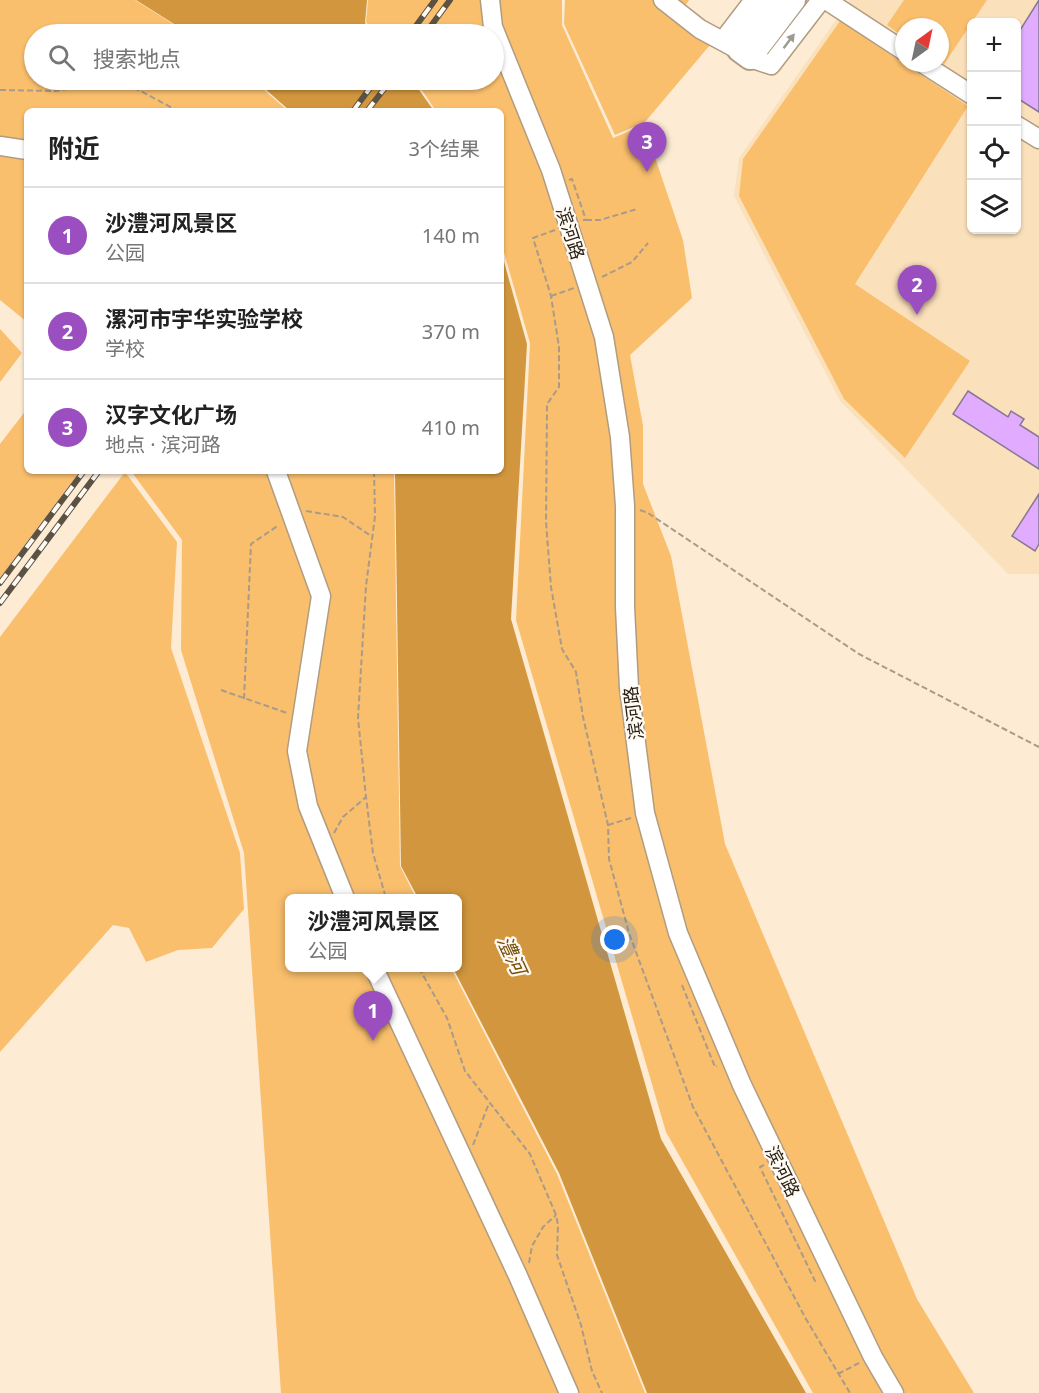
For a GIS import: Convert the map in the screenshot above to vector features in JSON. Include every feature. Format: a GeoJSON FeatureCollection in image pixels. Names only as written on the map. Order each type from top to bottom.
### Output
{"type":"FeatureCollection","features":[{"type":"Feature","properties":{"kind":"main road"},"geometry":{"type":"LineString","coordinates":[[745,54],[777,0]]}},
{"type":"Feature","properties":{"kind":"main road"},"geometry":{"type":"LineString","coordinates":[[745,54],[794,0]]}},
{"type":"Feature","properties":{"kind":"street","name":"滨河路"},"geometry":{"type":"LineString","coordinates":[[490,0],[493,24]]}},
{"type":"Feature","properties":{"kind":"street"},"geometry":{"type":"LineString","coordinates":[[663,0],[700,29],[745,54],[771,65],[820,0]]}},
{"type":"Feature","properties":{"kind":"street"},"geometry":{"type":"LineString","coordinates":[[745,54],[728,34],[754,0]]}},
{"type":"Feature","properties":{"kind":"street"},"geometry":{"type":"LineString","coordinates":[[826,0],[895,45]]}},
{"type":"Feature","properties":{"kind":"street","name":"滨河路"},"geometry":{"type":"LineString","coordinates":[[504,54],[551,170],[577,223],[588,283],[612,374],[625,506],[629,688],[645,813],[683,944],[742,1085],[873,1357],[894,1393]]}},
{"type":"Feature","properties":{"kind":"street"},"geometry":{"type":"LineString","coordinates":[[936,72],[967,92]]}},
{"type":"Feature","properties":{"kind":"street"},"geometry":{"type":"LineString","coordinates":[[1020,126],[1039,139]]}},
{"type":"Feature","properties":{"kind":"street"},"geometry":{"type":"LineString","coordinates":[[0,146],[24,150]]}},
{"type":"Feature","properties":{"kind":"street"},"geometry":{"type":"LineString","coordinates":[[277,474],[321,596],[297,752],[308,806],[343,894]]}},
{"type":"Feature","properties":{"kind":"street"},"geometry":{"type":"LineString","coordinates":[[376,972],[518,1276],[569,1393]]}},
{"type":"Feature","properties":{"kind":"path"},"geometry":{"type":"LineString","coordinates":[[0,90],[60,90]]}},
{"type":"Feature","properties":{"kind":"path"},"geometry":{"type":"LineString","coordinates":[[139,90],[172,108]]}},
{"type":"Feature","properties":{"kind":"path"},"geometry":{"type":"LineString","coordinates":[[533,238],[577,223],[600,220],[637,209]]}},
{"type":"Feature","properties":{"kind":"path"},"geometry":{"type":"LineString","coordinates":[[551,296],[588,283],[632,262],[648,243]]}},
{"type":"Feature","properties":{"kind":"path"},"geometry":{"type":"LineString","coordinates":[[374,474],[375,516],[366,586],[358,718],[373,853],[385,894]]}},
{"type":"Feature","properties":{"kind":"path"},"geometry":{"type":"LineString","coordinates":[[625,506],[648,513],[859,654],[1039,747]]}},
{"type":"Feature","properties":{"kind":"path"},"geometry":{"type":"LineString","coordinates":[[244,699],[251,544],[292,512],[343,517],[371,536]]}},
{"type":"Feature","properties":{"kind":"path"},"geometry":{"type":"LineString","coordinates":[[221,690],[301,718]]}},
{"type":"Feature","properties":{"kind":"path"},"geometry":{"type":"LineString","coordinates":[[324,850],[343,817],[366,797]]}},
{"type":"Feature","properties":{"kind":"path"},"geometry":{"type":"LineString","coordinates":[[608,825],[645,813]]}},
{"type":"Feature","properties":{"kind":"path"},"geometry":{"type":"LineString","coordinates":[[421,972],[447,1018],[465,1071],[530,1154],[555,1215],[558,1225],[557,1255],[581,1325],[592,1371],[602,1393]]}},
{"type":"Feature","properties":{"kind":"path"},"geometry":{"type":"LineString","coordinates":[[464,1163],[477,1137],[489,1103]]}},
{"type":"Feature","properties":{"kind":"path"},"geometry":{"type":"LineString","coordinates":[[518,1276],[531,1261],[532,1246],[543,1227],[555,1215]]}},
{"type":"Feature","properties":{"kind":"path"},"geometry":{"type":"LineString","coordinates":[[838,1374],[873,1357]]}},
{"type":"Feature","properties":{"kind":"shaded area"},"geometry":{"type":"Polygon","coordinates":[[[0,0],[135,0],[173,24],[24,24],[24,90],[264,90],[285,108],[24,108],[24,320],[0,300],[0,0]]]}},
{"type":"Feature","properties":{"kind":"shaded area"},"geometry":{"type":"Polygon","coordinates":[[[368,0],[562,0],[562,25],[613,138],[644,125],[683,240],[692,298],[630,355],[643,426],[643,484],[671,556],[725,844],[917,1299],[974,1393],[813,1393],[666,1132],[516,620],[530,343],[504,252],[504,108],[434,108],[422,90],[504,90],[504,24],[368,24],[366,22],[368,0]]]}},
{"type":"Feature","properties":{"kind":"shaded area"},"geometry":{"type":"Polygon","coordinates":[[[565,0],[689,0],[677,19],[710,45],[645,122],[615,135],[564,24],[565,0]]]}},
{"type":"Feature","properties":{"kind":"shaded area"},"geometry":{"type":"Polygon","coordinates":[[[850,0],[1039,0],[1039,574],[1008,574],[840,401],[734,196],[739,158],[850,0]]]}},
{"type":"Feature","properties":{"kind":"shaded area"},"geometry":{"type":"Polygon","coordinates":[[[904,0],[987,0],[975,18],[967,18],[967,30],[949,57],[949,18],[895,18],[895,31],[887,25],[904,0]]]}},
{"type":"Feature","properties":{"kind":"shaded area"},"geometry":{"type":"Polygon","coordinates":[[[840,21],[895,58],[895,72],[917,72],[967,105],[855,284],[970,361],[905,458],[844,399],[739,196],[743,159],[840,21]]]}},
{"type":"Feature","properties":{"kind":"shaded area"},"geometry":{"type":"Polygon","coordinates":[[[0,329],[22,353],[0,382],[0,329]]]}},
{"type":"Feature","properties":{"kind":"shaded area"},"geometry":{"type":"Polygon","coordinates":[[[24,413],[24,474],[78,474],[0,578],[0,444],[24,413]]]}},
{"type":"Feature","properties":{"kind":"shaded area"},"geometry":{"type":"Polygon","coordinates":[[[123,474],[126,474],[177,542],[171,648],[240,853],[244,909],[212,948],[178,950],[146,962],[129,928],[113,925],[0,1052],[0,637],[123,474]]]}},
{"type":"Feature","properties":{"kind":"shaded area"},"geometry":{"type":"Polygon","coordinates":[[[133,474],[394,474],[400,866],[414,894],[285,894],[285,972],[453,972],[557,1174],[645,1393],[281,1393],[244,853],[181,650],[182,540],[133,474]]]}},
{"type":"Feature","properties":{"kind":"water"},"geometry":{"type":"Polygon","coordinates":[[[136,0],[367,0],[366,24],[174,24],[136,0]]]}},
{"type":"Feature","properties":{"kind":"water"},"geometry":{"type":"Polygon","coordinates":[[[266,90],[419,90],[432,108],[287,108],[266,90]]]}},
{"type":"Feature","properties":{"kind":"water","name":"澧河"},"geometry":{"type":"Polygon","coordinates":[[[504,262],[527,344],[511,619],[661,1139],[806,1393],[647,1393],[559,1173],[455,972],[462,972],[462,894],[416,894],[401,866],[395,474],[504,474],[504,262]]]}},
{"type":"Feature","properties":{"kind":"building"},"geometry":{"type":"Polygon","coordinates":[[[1039,0],[1039,112],[1021,101],[1021,29],[1039,0]]]}},
{"type":"Feature","properties":{"kind":"building"},"geometry":{"type":"Polygon","coordinates":[[[968,391],[1008,417],[1011,411],[1024,419],[1020,425],[1039,437],[1039,469],[953,414],[968,391]]]}},
{"type":"Feature","properties":{"kind":"building"},"geometry":{"type":"Polygon","coordinates":[[[1039,494],[1039,544],[1035,551],[1012,536],[1039,494]]]}},
{"type":"Feature","properties":{"kind":"railway"},"geometry":{"type":"LineString","coordinates":[[417,24],[435,0]]}},
{"type":"Feature","properties":{"kind":"railway"},"geometry":{"type":"LineString","coordinates":[[432,24],[450,0]]}},
{"type":"Feature","properties":{"kind":"railway"},"geometry":{"type":"LineString","coordinates":[[355,108],[369,90]]}},
{"type":"Feature","properties":{"kind":"railway"},"geometry":{"type":"LineString","coordinates":[[369,108],[383,90]]}},
{"type":"Feature","properties":{"kind":"railway"},"geometry":{"type":"LineString","coordinates":[[0,583],[82,474]]}},
{"type":"Feature","properties":{"kind":"railway"},"geometry":{"type":"LineString","coordinates":[[0,603],[97,474]]}},
{"type":"Feature","properties":{"kind":"place","name":"汉字文化广场"},"geometry":{"type":"Point","coordinates":[647,172]}},
{"type":"Feature","properties":{"kind":"place","name":"漯河市宇华实验学校"},"geometry":{"type":"Point","coordinates":[917,315]}},
{"type":"Feature","properties":{"kind":"place","name":"沙澧河风景区"},"geometry":{"type":"Point","coordinates":[373,1041]}}]}
